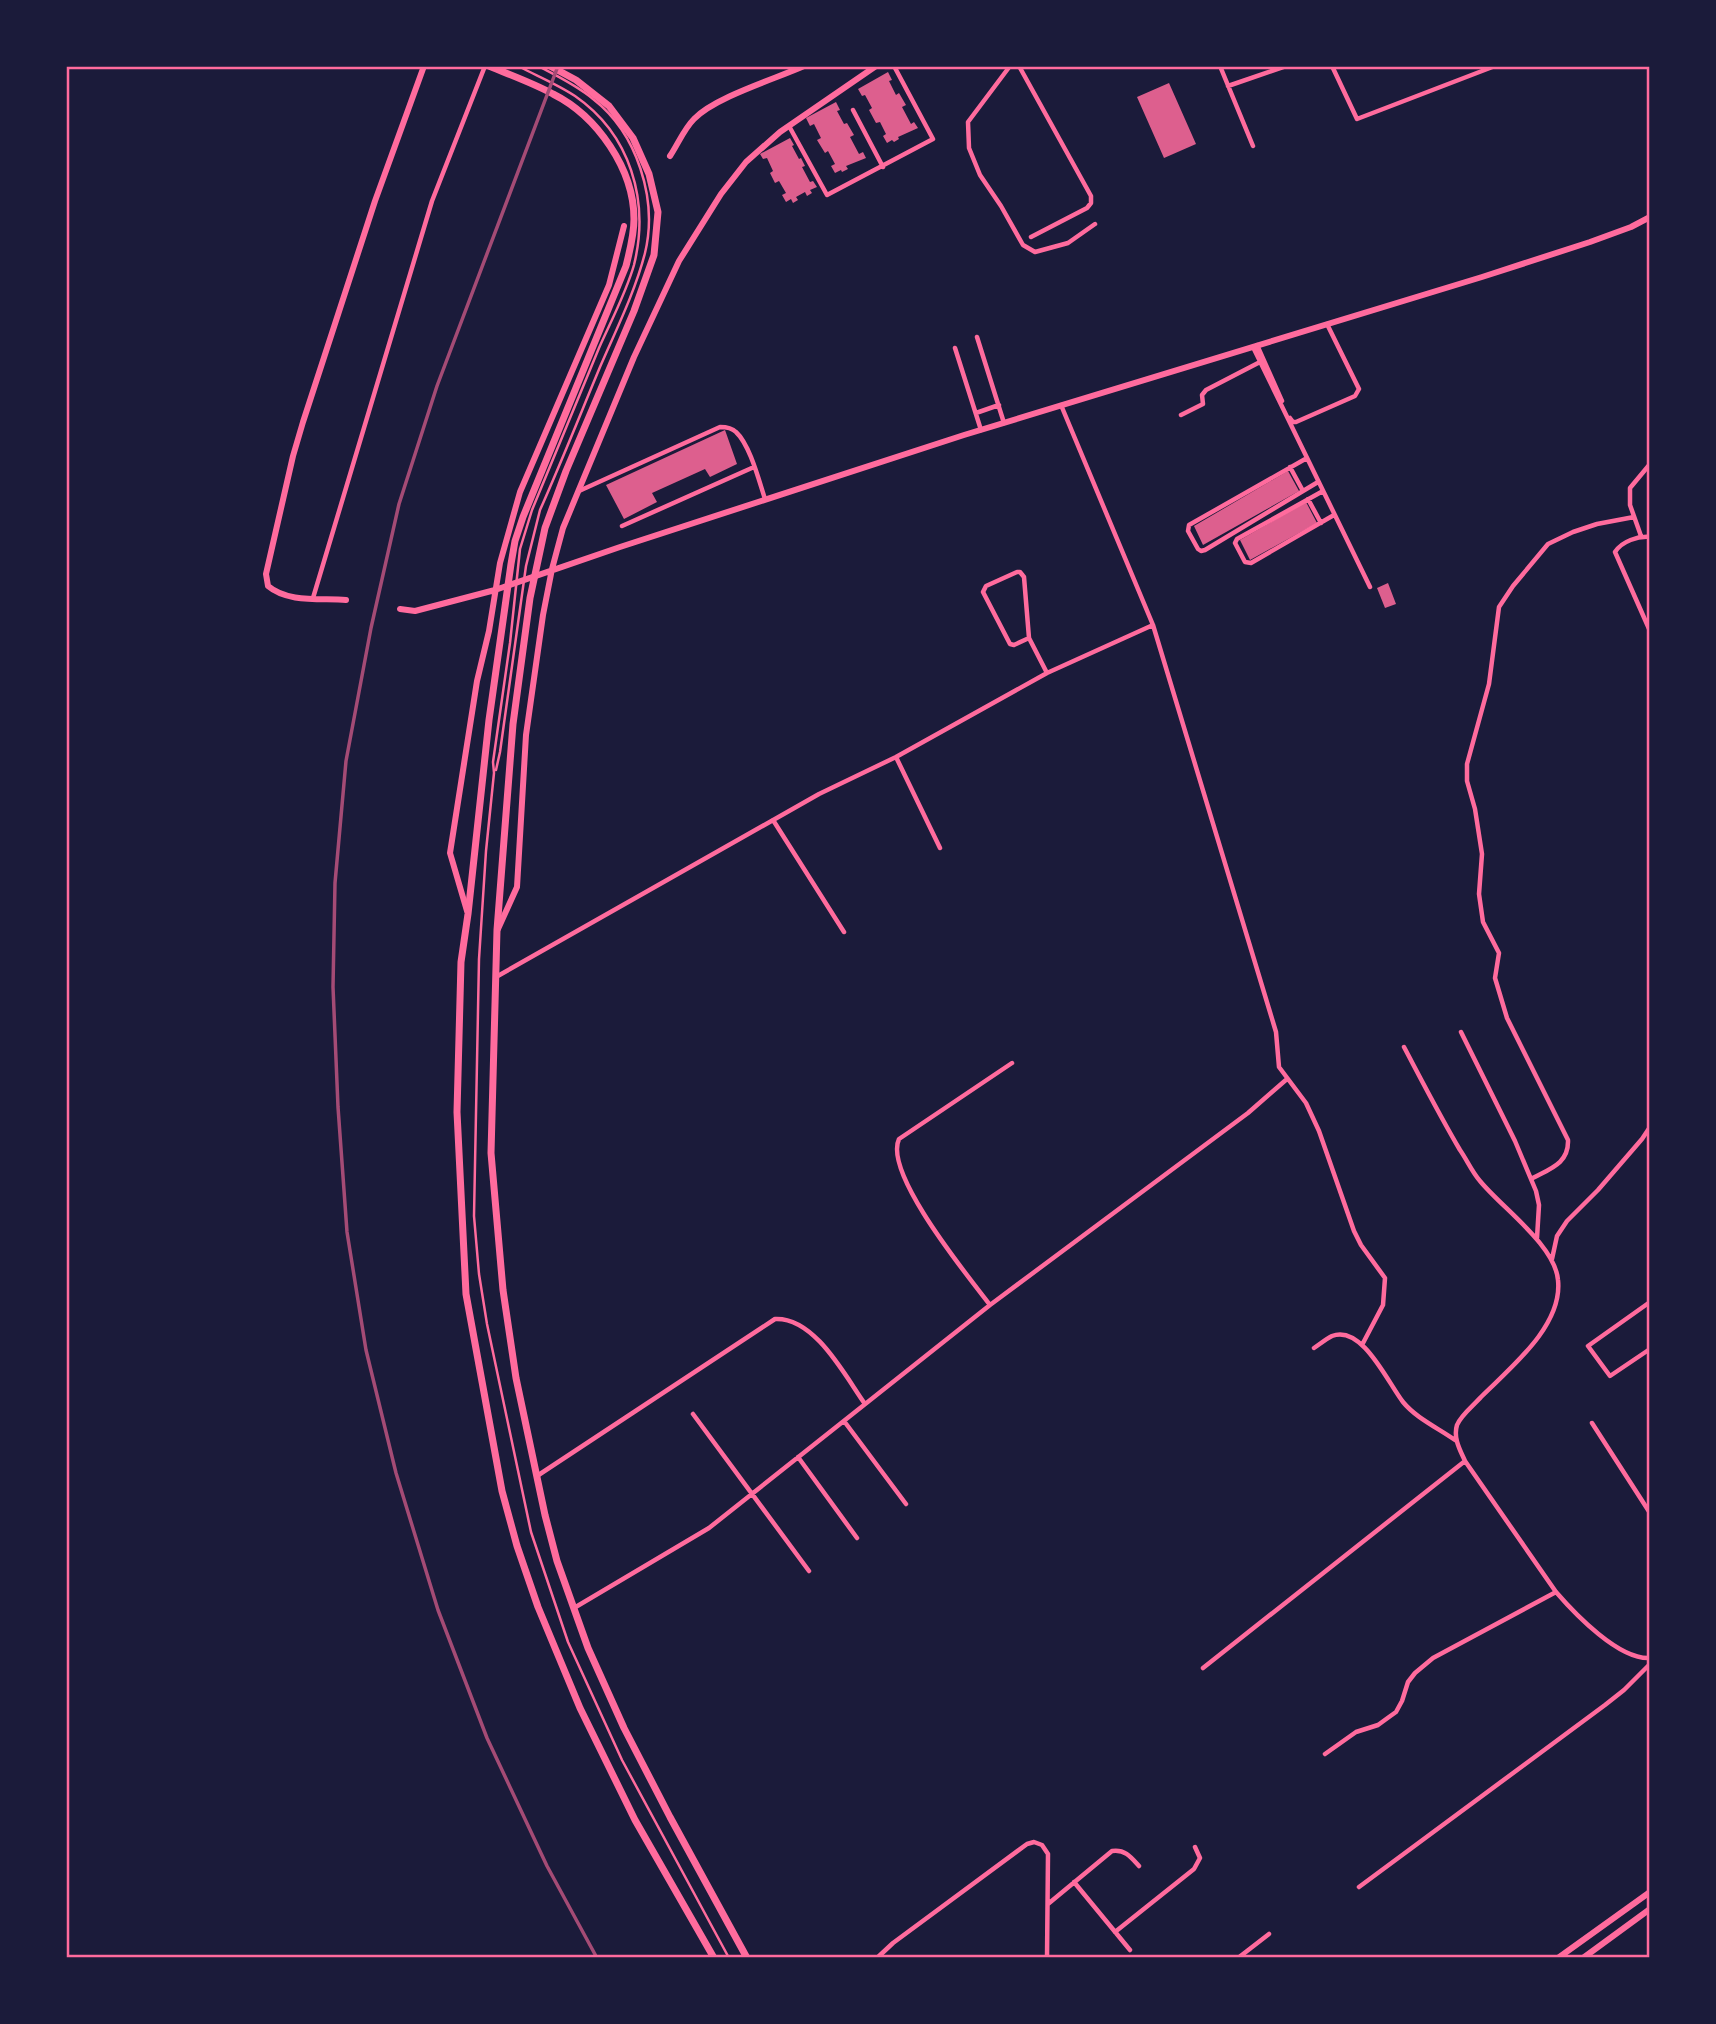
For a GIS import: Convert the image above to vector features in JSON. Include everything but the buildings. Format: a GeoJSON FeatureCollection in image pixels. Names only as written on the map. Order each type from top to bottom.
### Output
{"type":"FeatureCollection","features":[{"type":"Feature","properties":{"kind":"main road"},"geometry":{"type":"LineString","coordinates":[[487,66],[555,94],[598,130],[619,159],[634,215],[633,237],[621,278],[536,482],[515,541],[489,720],[461,962],[457,1111],[466,1294],[502,1491],[538,1607],[580,1708],[635,1820],[714,1958]]}},
{"type":"Feature","properties":{"kind":"main road"},"geometry":{"type":"LineString","coordinates":[[550,66],[576,80],[609,106],[633,138],[649,174],[658,212],[654,255],[634,311],[566,471],[545,528],[530,598],[513,724],[497,930],[491,1153],[503,1290],[513,1362],[557,1561],[588,1648],[624,1728],[747,1958]]}},
{"type":"Feature","properties":{"kind":"street"},"geometry":{"type":"LineString","coordinates":[[346,600],[286,596],[268,586],[266,574],[303,422],[370,214],[424,66]]}},
{"type":"Feature","properties":{"kind":"street"},"geometry":{"type":"LineString","coordinates":[[313,598],[432,201],[487,66]]}},
{"type":"Feature","properties":{"kind":"street"},"geometry":{"type":"LineString","coordinates":[[670,156],[693,120],[705,109],[804,66]]}},
{"type":"Feature","properties":{"kind":"street"},"geometry":{"type":"LineString","coordinates":[[497,930],[517,887],[528,722],[542,615],[552,569],[563,528],[634,357],[679,261],[720,194],[746,162],[789,126],[876,66]]}},
{"type":"Feature","properties":{"kind":"street"},"geometry":{"type":"LineString","coordinates":[[789,126],[827,195],[933,139],[894,66]]}},
{"type":"Feature","properties":{"kind":"street"},"geometry":{"type":"LineString","coordinates":[[1010,66],[968,122],[969,148],[979,175],[1001,206],[1023,245],[1035,252],[1068,243],[1095,224]]}},
{"type":"Feature","properties":{"kind":"street"},"geometry":{"type":"LineString","coordinates":[[1019,66],[1091,197],[1087,208],[1031,237]]}},
{"type":"Feature","properties":{"kind":"street"},"geometry":{"type":"LineString","coordinates":[[1220,66],[1253,146]]}},
{"type":"Feature","properties":{"kind":"street"},"geometry":{"type":"LineString","coordinates":[[1228,86],[1286,66]]}},
{"type":"Feature","properties":{"kind":"street"},"geometry":{"type":"LineString","coordinates":[[1332,66],[1357,120],[1495,66]]}},
{"type":"Feature","properties":{"kind":"street"},"geometry":{"type":"LineString","coordinates":[[853,110],[883,167]]}},
{"type":"Feature","properties":{"kind":"street"},"geometry":{"type":"LineString","coordinates":[[400,609],[415,611],[495,590],[552,569],[981,430],[1482,277],[1590,242],[1650,217]]}},
{"type":"Feature","properties":{"kind":"street"},"geometry":{"type":"LineString","coordinates":[[468,914],[450,853],[477,681],[506,535],[520,492],[609,285],[624,226]]}},
{"type":"Feature","properties":{"kind":"street"},"geometry":{"type":"LineString","coordinates":[[1254,346],[1290,419],[1296,422],[1358,393],[1359,389],[1327,324]]}},
{"type":"Feature","properties":{"kind":"street"},"geometry":{"type":"LineString","coordinates":[[977,337],[1004,423]]}},
{"type":"Feature","properties":{"kind":"street"},"geometry":{"type":"LineString","coordinates":[[1254,346],[1370,587]]}},
{"type":"Feature","properties":{"kind":"street"},"geometry":{"type":"LineString","coordinates":[[955,348],[981,430]]}},
{"type":"Feature","properties":{"kind":"street"},"geometry":{"type":"LineString","coordinates":[[1181,415],[1203,404],[1202,395],[1206,390],[1260,362]]}},
{"type":"Feature","properties":{"kind":"street"},"geometry":{"type":"LineString","coordinates":[[976,413],[999,405]]}},
{"type":"Feature","properties":{"kind":"street"},"geometry":{"type":"LineString","coordinates":[[1061,405],[1153,625],[1276,1032],[1279,1067],[1306,1103],[1319,1131],[1354,1231],[1385,1278],[1383,1305],[1362,1345]]}},
{"type":"Feature","properties":{"kind":"street"},"geometry":{"type":"LineString","coordinates":[[578,491],[720,427],[736,432],[746,447],[765,499]]}},
{"type":"Feature","properties":{"kind":"street"},"geometry":{"type":"LineString","coordinates":[[1307,458],[1189,525],[1188,531],[1198,549],[1205,550],[1318,482]]}},
{"type":"Feature","properties":{"kind":"street"},"geometry":{"type":"LineString","coordinates":[[1641,536],[1629,497],[1630,488],[1650,464]]}},
{"type":"Feature","properties":{"kind":"street"},"geometry":{"type":"LineString","coordinates":[[622,526],[754,467]]}},
{"type":"Feature","properties":{"kind":"street"},"geometry":{"type":"LineString","coordinates":[[1290,467],[1303,491]]}},
{"type":"Feature","properties":{"kind":"street"},"geometry":{"type":"LineString","coordinates":[[1322,491],[1237,539],[1235,543],[1245,562],[1251,563],[1335,515]]}},
{"type":"Feature","properties":{"kind":"street"},"geometry":{"type":"LineString","coordinates":[[1308,499],[1321,523]]}},
{"type":"Feature","properties":{"kind":"street"},"geometry":{"type":"LineString","coordinates":[[1531,1179],[1565,1158],[1569,1150],[1568,1140],[1500,1001],[1495,978],[1499,953],[1483,922],[1479,894],[1482,854],[1475,809],[1467,781],[1467,764],[1489,684],[1499,607],[1513,586],[1548,544],[1597,524],[1634,517]]}},
{"type":"Feature","properties":{"kind":"street"},"geometry":{"type":"LineString","coordinates":[[1650,537],[1641,536],[1620,545],[1615,552],[1650,631]]}},
{"type":"Feature","properties":{"kind":"street"},"geometry":{"type":"LineString","coordinates":[[1029,638],[1014,645],[1010,644],[983,592],[986,586],[1020,572],[1024,578],[1029,638],[1047,673]]}},
{"type":"Feature","properties":{"kind":"street"},"geometry":{"type":"LineString","coordinates":[[496,977],[819,794],[896,757],[1047,673],[1153,625]]}},
{"type":"Feature","properties":{"kind":"street"},"geometry":{"type":"LineString","coordinates":[[896,757],[940,848]]}},
{"type":"Feature","properties":{"kind":"street"},"geometry":{"type":"LineString","coordinates":[[773,820],[844,932]]}},
{"type":"Feature","properties":{"kind":"street"},"geometry":{"type":"LineString","coordinates":[[1461,1032],[1516,1141],[1531,1179],[1539,1205],[1537,1239]]}},
{"type":"Feature","properties":{"kind":"street"},"geometry":{"type":"LineString","coordinates":[[1359,1887],[1605,1705],[1624,1690],[1650,1661],[1619,1648],[1584,1622],[1556,1592],[1465,1461],[1456,1441],[1457,1425],[1467,1411],[1541,1334],[1552,1316],[1558,1280],[1552,1260],[1537,1239],[1479,1180],[1404,1047]]}},
{"type":"Feature","properties":{"kind":"street"},"geometry":{"type":"LineString","coordinates":[[990,1305],[943,1244],[915,1198],[897,1155],[897,1145],[899,1139],[1012,1063]]}},
{"type":"Feature","properties":{"kind":"street"},"geometry":{"type":"LineString","coordinates":[[574,1608],[709,1528],[990,1305],[1261,1103],[1287,1079]]}},
{"type":"Feature","properties":{"kind":"street"},"geometry":{"type":"LineString","coordinates":[[1552,1260],[1557,1236],[1567,1221],[1650,1127]]}},
{"type":"Feature","properties":{"kind":"street"},"geometry":{"type":"LineString","coordinates":[[1650,1302],[1588,1346],[1610,1377],[1650,1349]]}},
{"type":"Feature","properties":{"kind":"street"},"geometry":{"type":"LineString","coordinates":[[537,1476],[775,1319],[783,1318],[793,1322],[820,1341],[865,1404]]}},
{"type":"Feature","properties":{"kind":"street"},"geometry":{"type":"LineString","coordinates":[[1314,1348],[1332,1336],[1342,1334],[1353,1337],[1362,1345],[1404,1403],[1456,1441]]}},
{"type":"Feature","properties":{"kind":"street"},"geometry":{"type":"LineString","coordinates":[[693,1415],[809,1571]]}},
{"type":"Feature","properties":{"kind":"street"},"geometry":{"type":"LineString","coordinates":[[844,1421],[906,1504]]}},
{"type":"Feature","properties":{"kind":"street"},"geometry":{"type":"LineString","coordinates":[[1592,1423],[1650,1513]]}},
{"type":"Feature","properties":{"kind":"street"},"geometry":{"type":"LineString","coordinates":[[798,1457],[857,1538]]}},
{"type":"Feature","properties":{"kind":"street"},"geometry":{"type":"LineString","coordinates":[[1203,1668],[1465,1461]]}},
{"type":"Feature","properties":{"kind":"street"},"geometry":{"type":"LineString","coordinates":[[1325,1754],[1345,1738],[1378,1725],[1396,1712],[1408,1682],[1433,1658],[1556,1592]]}},
{"type":"Feature","properties":{"kind":"street"},"geometry":{"type":"LineString","coordinates":[[877,1958],[893,1943],[1027,1844],[1034,1842],[1042,1845],[1048,1854],[1047,1958]]}},
{"type":"Feature","properties":{"kind":"street"},"geometry":{"type":"LineString","coordinates":[[1115,1932],[1194,1869],[1200,1858],[1195,1847]]}},
{"type":"Feature","properties":{"kind":"street"},"geometry":{"type":"LineString","coordinates":[[1047,1905],[1112,1851],[1119,1850],[1129,1855],[1139,1866]]}},
{"type":"Feature","properties":{"kind":"street"},"geometry":{"type":"LineString","coordinates":[[1074,1882],[1130,1950]]}},
{"type":"Feature","properties":{"kind":"street"},"geometry":{"type":"LineString","coordinates":[[1558,1958],[1650,1892]]}},
{"type":"Feature","properties":{"kind":"street"},"geometry":{"type":"LineString","coordinates":[[1583,1958],[1650,1909]]}},
{"type":"Feature","properties":{"kind":"street"},"geometry":{"type":"LineString","coordinates":[[1238,1958],[1269,1934]]}},
{"type":"Feature","properties":{"kind":"lane"},"geometry":{"type":"LineString","coordinates":[[494,773],[497,724],[525,529],[634,266],[640,221],[639,198],[634,178],[625,154],[605,124],[574,95],[518,66]]}},
{"type":"Feature","properties":{"kind":"lane"},"geometry":{"type":"LineString","coordinates":[[538,66],[594,99],[621,130],[635,156],[645,186],[649,220],[645,252],[626,307],[540,510],[526,566],[500,752],[494,773],[486,851],[476,1067],[474,1216],[487,1324],[531,1532],[568,1642],[622,1760],[729,1958]]}},
{"type":"Feature","properties":{"kind":"railway"},"geometry":{"type":"LineString","coordinates":[[558,66],[437,386],[399,504],[371,628],[346,761],[335,883],[333,987],[347,1232],[366,1350],[396,1473],[438,1610],[487,1738],[547,1866],[597,1958]]}}]}
